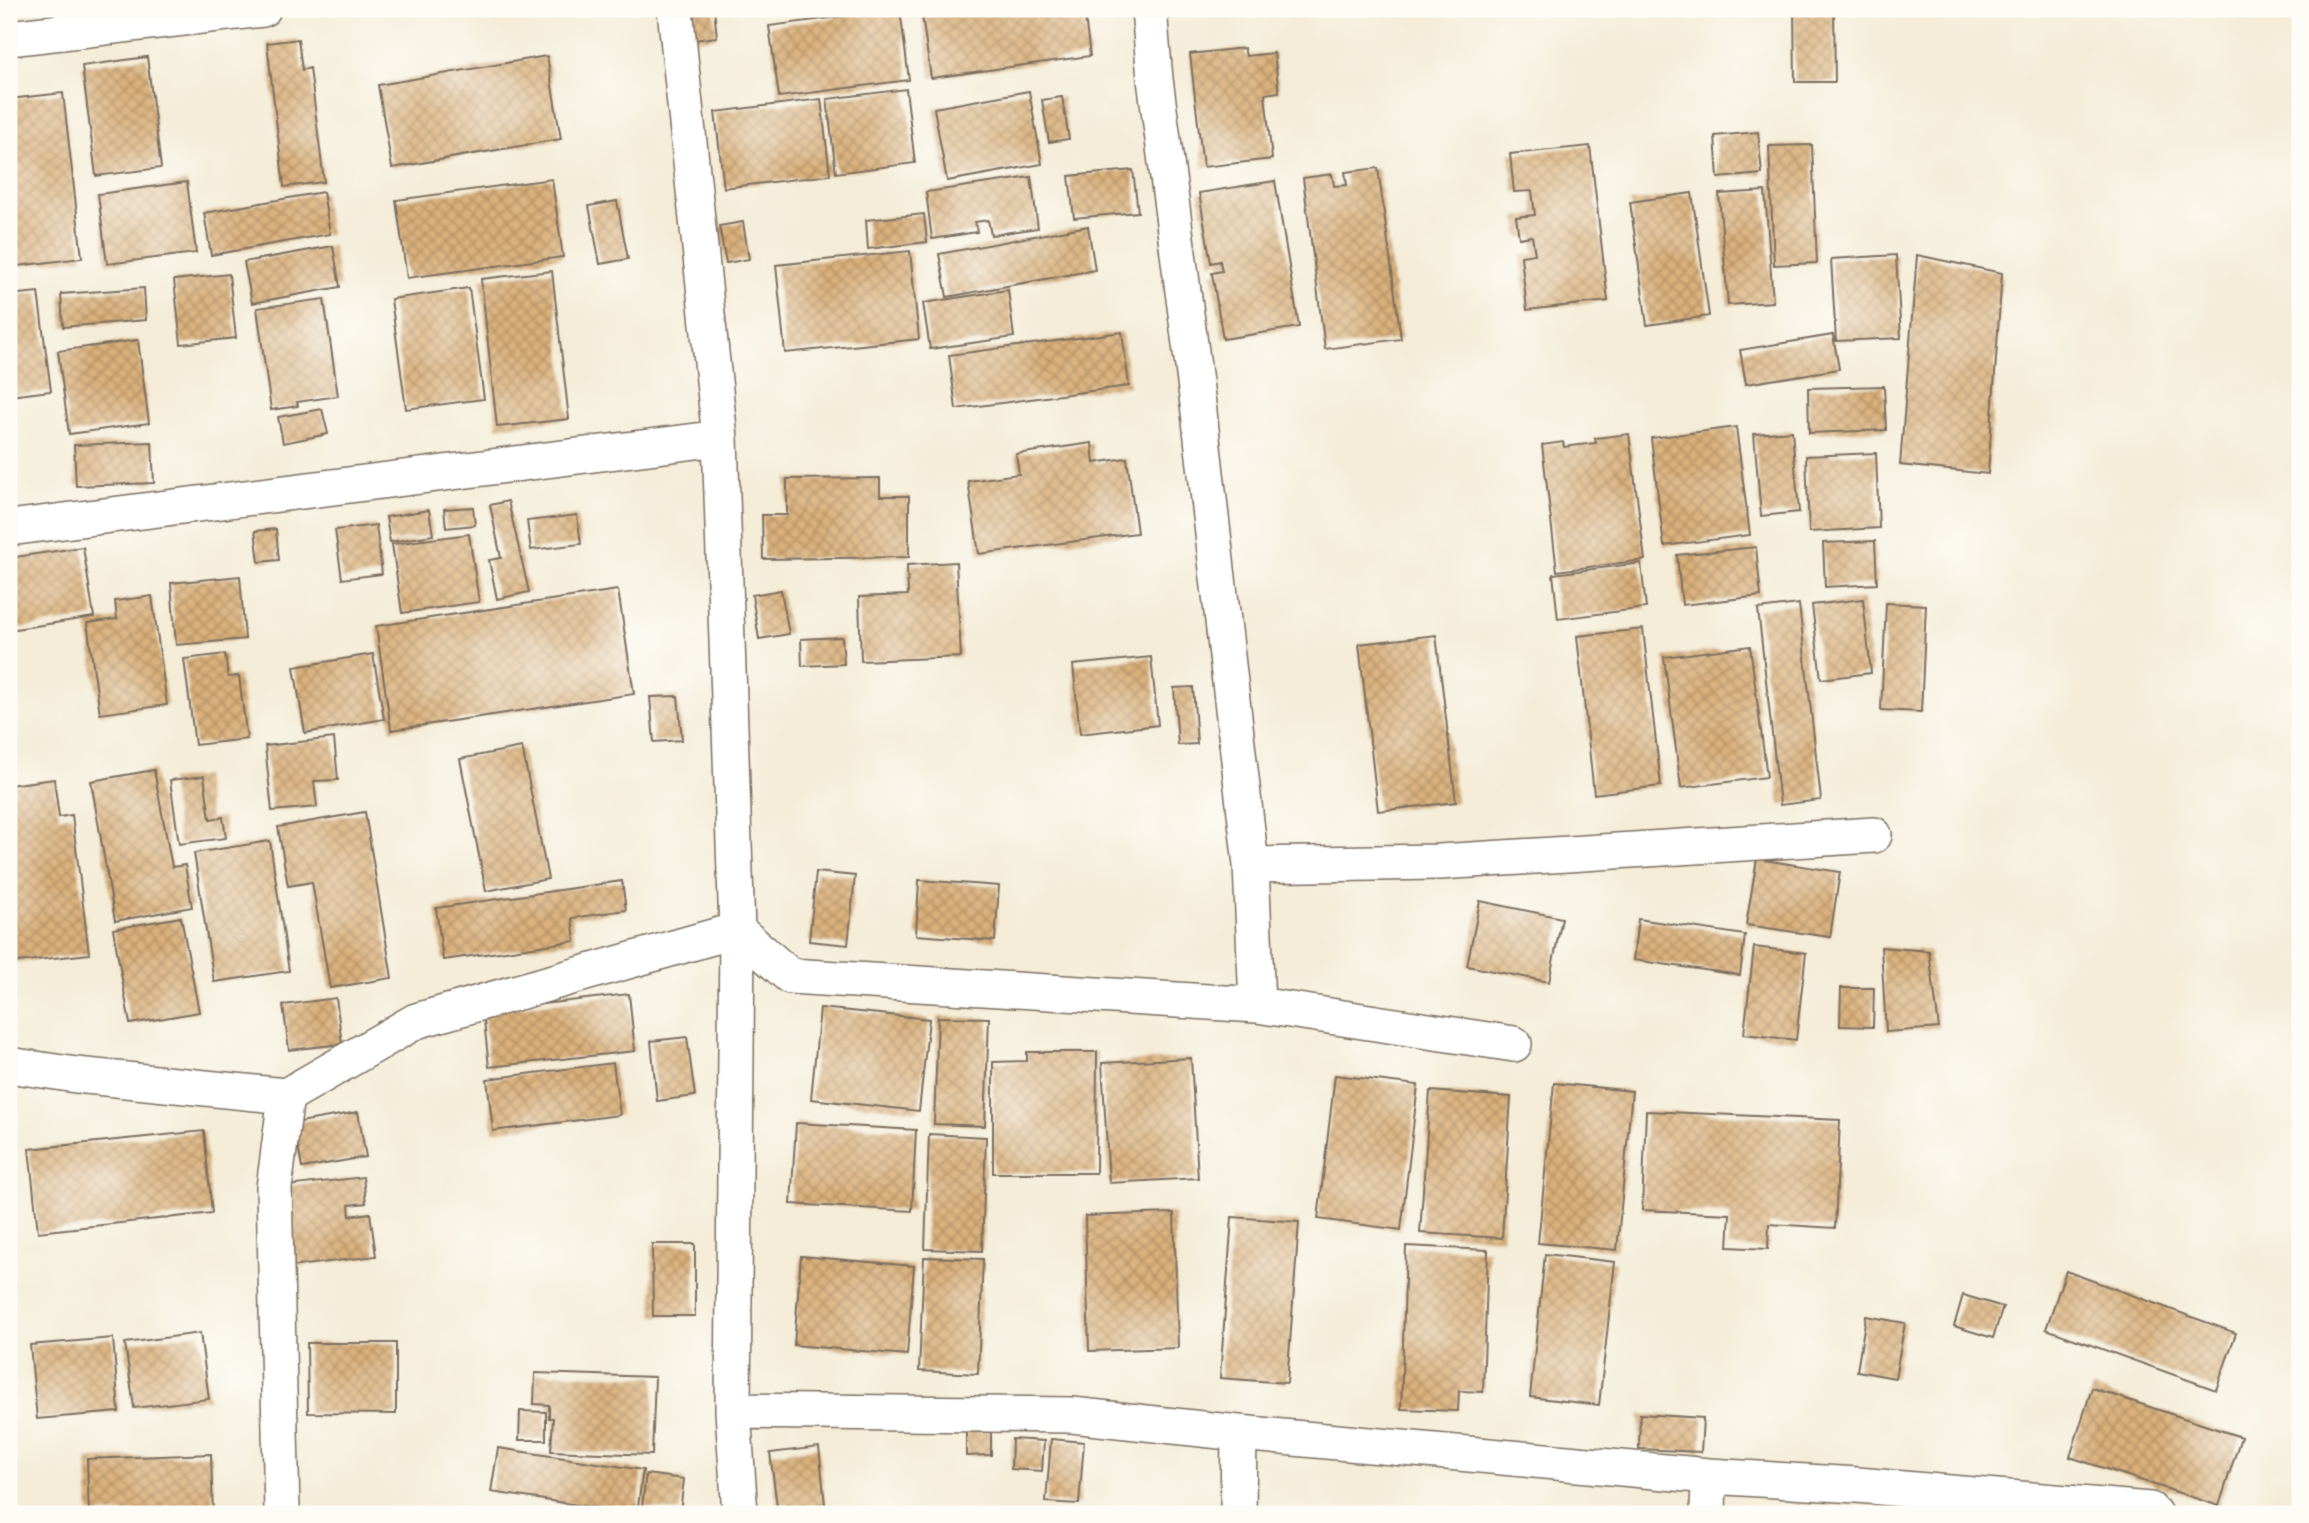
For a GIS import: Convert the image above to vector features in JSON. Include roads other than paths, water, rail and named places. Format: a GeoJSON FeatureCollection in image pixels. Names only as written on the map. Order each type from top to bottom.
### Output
{"type":"FeatureCollection","features":[{"type":"Feature","properties":{"kind":"street"},"geometry":{"type":"LineString","coordinates":[[9,38],[263,9]]}},
{"type":"Feature","properties":{"kind":"street"},"geometry":{"type":"LineString","coordinates":[[675,9],[720,438],[737,930],[733,1411],[740,1514]]}},
{"type":"Feature","properties":{"kind":"street"},"geometry":{"type":"LineString","coordinates":[[1149,9],[1155,79],[1199,412],[1251,865],[1257,1006]]}},
{"type":"Feature","properties":{"kind":"street"},"geometry":{"type":"LineString","coordinates":[[9,528],[720,438]]}},
{"type":"Feature","properties":{"kind":"street"},"geometry":{"type":"LineString","coordinates":[[1251,865],[1439,862],[1874,835]]}},
{"type":"Feature","properties":{"kind":"street"},"geometry":{"type":"LineString","coordinates":[[737,930],[790,976],[1257,1006],[1514,1044]]}},
{"type":"Feature","properties":{"kind":"street"},"geometry":{"type":"LineString","coordinates":[[9,1065],[76,1075],[286,1096],[415,1021],[737,930]]}},
{"type":"Feature","properties":{"kind":"street"},"geometry":{"type":"LineString","coordinates":[[282,1510],[274,1188],[286,1096]]}},
{"type":"Feature","properties":{"kind":"street"},"geometry":{"type":"LineString","coordinates":[[733,1411],[1072,1415],[1709,1476],[1884,1487],[2150,1510],[2154,1514]]}},
{"type":"Feature","properties":{"kind":"street"},"geometry":{"type":"LineString","coordinates":[[1238,1514],[1240,1433]]}},
{"type":"Feature","properties":{"kind":"street"},"geometry":{"type":"LineString","coordinates":[[1708,1514],[1709,1476]]}}]}
